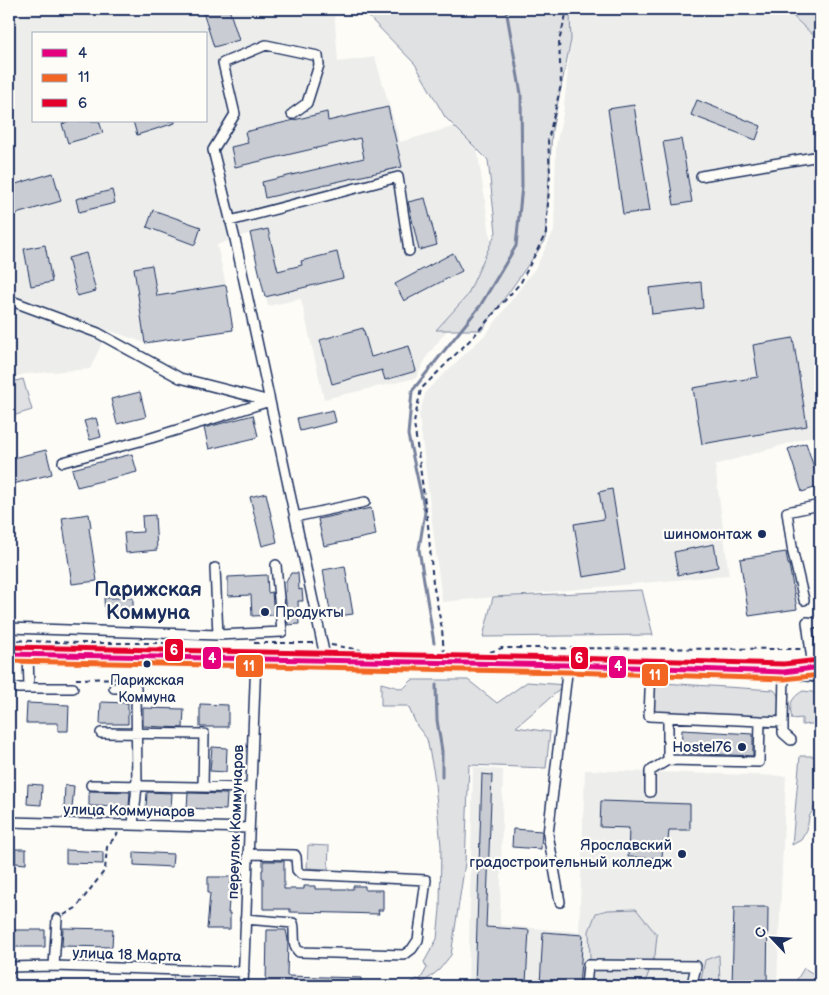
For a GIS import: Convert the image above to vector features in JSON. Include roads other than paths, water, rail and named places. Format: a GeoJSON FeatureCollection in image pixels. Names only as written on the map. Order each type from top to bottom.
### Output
{"type":"FeatureCollection","features":[{"type":"Feature","properties":{"kind":"main road"},"geometry":{"type":"LineString","coordinates":[[9,654],[817,672]]}},
{"type":"Feature","properties":{"kind":"street"},"geometry":{"type":"LineString","coordinates":[[292,114],[307,103],[319,66],[318,56],[266,45],[223,64],[235,114],[213,150],[235,239],[326,661]]}},
{"type":"Feature","properties":{"kind":"street"},"geometry":{"type":"LineString","coordinates":[[701,176],[820,156]]}},
{"type":"Feature","properties":{"kind":"street"},"geometry":{"type":"LineString","coordinates":[[230,221],[398,176],[409,252]]}},
{"type":"Feature","properties":{"kind":"street"},"geometry":{"type":"LineString","coordinates":[[9,300],[98,333],[180,378],[270,401]]}},
{"type":"Feature","properties":{"kind":"street"},"geometry":{"type":"LineString","coordinates":[[62,462],[151,438],[270,401]]}},
{"type":"Feature","properties":{"kind":"street"},"geometry":{"type":"LineString","coordinates":[[295,516],[365,502]]}},
{"type":"Feature","properties":{"kind":"street"},"geometry":{"type":"LineString","coordinates":[[804,600],[794,558],[787,512],[820,505]]}},
{"type":"Feature","properties":{"kind":"street"},"geometry":{"type":"LineString","coordinates":[[9,628],[218,635],[282,632],[276,565]]}},
{"type":"Feature","properties":{"kind":"street"},"geometry":{"type":"LineString","coordinates":[[215,568],[218,635]]}},
{"type":"Feature","properties":{"kind":"street"},"geometry":{"type":"LineString","coordinates":[[817,672],[807,622],[820,624]]}},
{"type":"Feature","properties":{"kind":"street"},"geometry":{"type":"LineString","coordinates":[[28,654],[29,688]]}},
{"type":"Feature","properties":{"kind":"street","name":"переулок Коммунаров"},"geometry":{"type":"LineString","coordinates":[[243,986],[256,659]]}},
{"type":"Feature","properties":{"kind":"street"},"geometry":{"type":"LineString","coordinates":[[560,902],[548,834],[568,665]]}},
{"type":"Feature","properties":{"kind":"street"},"geometry":{"type":"LineString","coordinates":[[651,668],[649,716],[782,722]]}},
{"type":"Feature","properties":{"kind":"street"},"geometry":{"type":"LineString","coordinates":[[784,672],[783,733],[791,740]]}},
{"type":"Feature","properties":{"kind":"street"},"geometry":{"type":"LineString","coordinates":[[9,688],[73,688]]}},
{"type":"Feature","properties":{"kind":"street"},"geometry":{"type":"LineString","coordinates":[[114,688],[136,688],[137,786],[134,825]]}},
{"type":"Feature","properties":{"kind":"street"},"geometry":{"type":"LineString","coordinates":[[668,717],[668,760]]}},
{"type":"Feature","properties":{"kind":"street"},"geometry":{"type":"LineString","coordinates":[[650,792],[650,771],[668,760],[759,762],[760,721]]}},
{"type":"Feature","properties":{"kind":"street"},"geometry":{"type":"LineString","coordinates":[[101,732],[204,734],[203,787]]}},
{"type":"Feature","properties":{"kind":"street"},"geometry":{"type":"LineString","coordinates":[[91,785],[251,788]]}},
{"type":"Feature","properties":{"kind":"street","name":"улица Коммунаров"},"geometry":{"type":"LineString","coordinates":[[9,822],[249,828]]}},
{"type":"Feature","properties":{"kind":"street"},"geometry":{"type":"LineString","coordinates":[[246,919],[293,923],[295,945],[299,952],[404,955],[412,949],[418,940],[426,880],[301,874],[297,870],[296,857],[294,855],[248,854]]}},
{"type":"Feature","properties":{"kind":"street"},"geometry":{"type":"LineString","coordinates":[[54,966],[57,919]]}},
{"type":"Feature","properties":{"kind":"street"},"geometry":{"type":"LineString","coordinates":[[586,986],[588,965],[696,966],[692,984]]}},
{"type":"Feature","properties":{"kind":"street","name":"улица 18 Марта"},"geometry":{"type":"LineString","coordinates":[[9,967],[54,966],[244,972]]}},
{"type":"Feature","properties":{"kind":"waterway"},"geometry":{"type":"LineString","coordinates":[[434,643],[419,549],[425,512],[408,435],[412,391],[480,306],[516,246],[522,186],[521,94],[506,9]]}},
{"type":"Feature","properties":{"kind":"waterway"},"geometry":{"type":"LineString","coordinates":[[436,685],[437,720],[442,751],[442,777]]}},
{"type":"Feature","properties":{"kind":"place","name":"шиномонтаж"},"geometry":{"type":"Point","coordinates":[762,534]}},
{"type":"Feature","properties":{"kind":"place","name":"Продукты"},"geometry":{"type":"Point","coordinates":[265,612]}},
{"type":"Feature","properties":{"kind":"place","name":"Парижская Коммуна"},"geometry":{"type":"Point","coordinates":[147,664]}},
{"type":"Feature","properties":{"kind":"place","name":"Hostel76"},"geometry":{"type":"Point","coordinates":[742,747]}},
{"type":"Feature","properties":{"kind":"place","name":"Ярославский градостроительный колледж"},"geometry":{"type":"Point","coordinates":[682,854]}},
{"type":"Feature","properties":{"kind":"district","name":"Парижская Коммуна"},"geometry":{"type":"Point","coordinates":[148,602]}}]}
